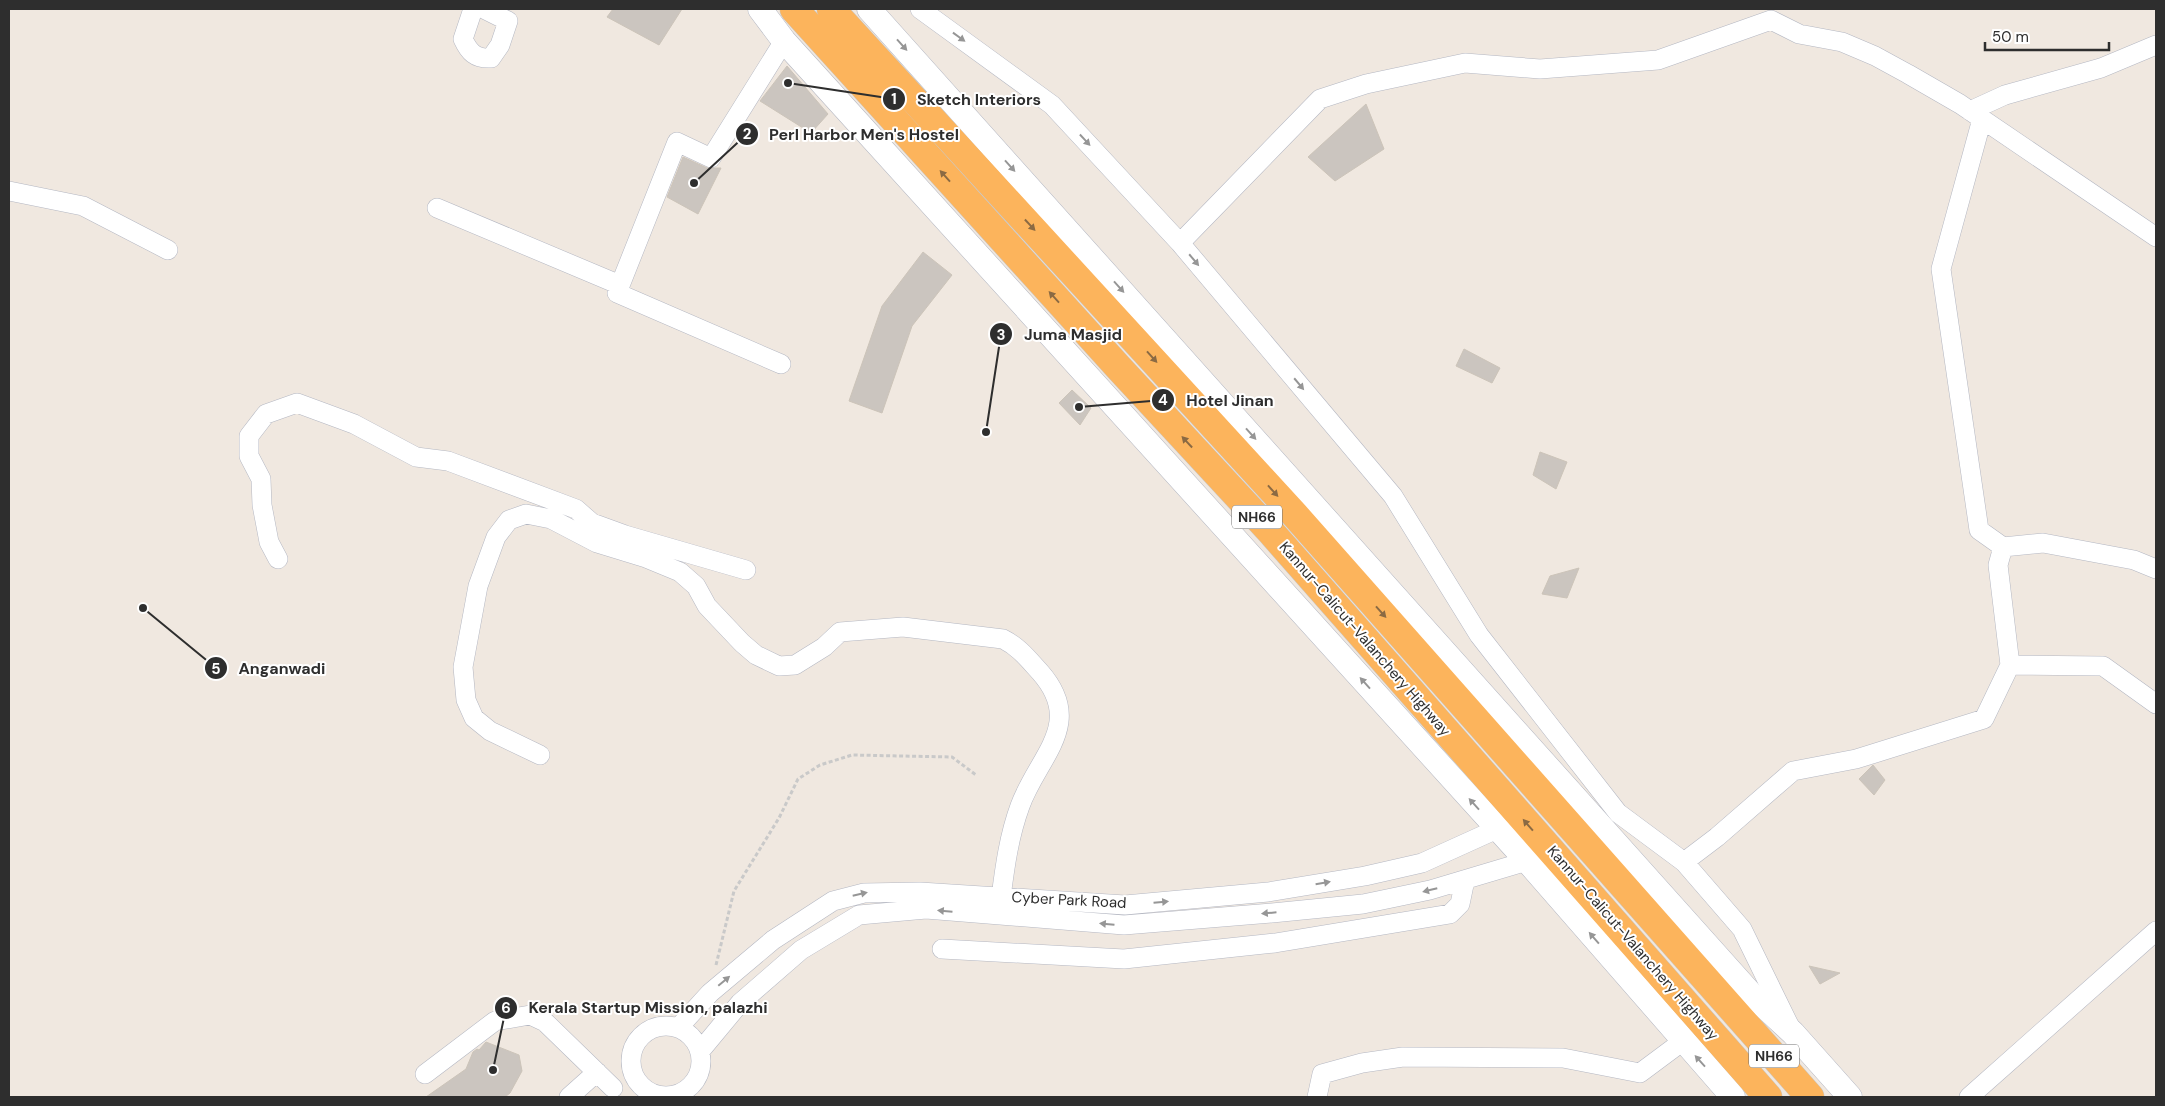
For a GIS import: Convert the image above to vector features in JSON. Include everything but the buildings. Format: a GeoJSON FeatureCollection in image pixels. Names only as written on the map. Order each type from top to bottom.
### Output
{"type":"FeatureCollection","features":[{"type":"Feature","properties":{"kind":"highway","name":"Kannur-Calicut-Valanchery Highway"},"geometry":{"type":"LineString","coordinates":[[794,9],[1119,368],[1270,531],[1768,1097]]}},
{"type":"Feature","properties":{"kind":"highway","name":"NH66"},"geometry":{"type":"LineString","coordinates":[[831,9],[1288,507],[1810,1097]]}},
{"type":"Feature","properties":{"kind":"street"},"geometry":{"type":"LineString","coordinates":[[473,9],[463,39],[471,53],[483,58],[491,58],[498,50],[507,30],[508,21],[484,9]]}},
{"type":"Feature","properties":{"kind":"street"},"geometry":{"type":"LineString","coordinates":[[760,9],[784,41],[1527,861],[1733,1097]]}},
{"type":"Feature","properties":{"kind":"street"},"geometry":{"type":"LineString","coordinates":[[869,9],[1752,995],[1793,1033],[1850,1097]]}},
{"type":"Feature","properties":{"kind":"street"},"geometry":{"type":"LineString","coordinates":[[920,9],[1052,105],[1180,243],[1394,496],[1479,634],[1618,813],[1684,862],[1742,929],[1793,1033]]}},
{"type":"Feature","properties":{"kind":"street"},"geometry":{"type":"LineString","coordinates":[[1180,243],[1320,99],[1366,84],[1465,62],[1540,69],[1658,60],[1773,14],[1799,34],[1842,42],[1875,56],[1976,115],[2156,237]]}},
{"type":"Feature","properties":{"kind":"street"},"geometry":{"type":"LineString","coordinates":[[782,364],[617,293],[677,142],[710,158],[784,41]]}},
{"type":"Feature","properties":{"kind":"street"},"geometry":{"type":"LineString","coordinates":[[2156,45],[2101,68],[2005,95],[1976,115],[1941,269],[1979,530],[2003,547],[2043,543],[2134,560],[2156,569]]}},
{"type":"Feature","properties":{"kind":"street"},"geometry":{"type":"LineString","coordinates":[[9,191],[82,206],[168,250]]}},
{"type":"Feature","properties":{"kind":"street"},"geometry":{"type":"LineString","coordinates":[[437,208],[620,285]]}},
{"type":"Feature","properties":{"kind":"street"},"geometry":{"type":"LineString","coordinates":[[278,559],[269,542],[262,505],[262,479],[249,456],[249,436],[266,414],[297,403],[354,424],[416,457],[448,461],[476,470],[501,482],[576,509],[592,523],[660,554],[696,586],[707,606],[742,644],[756,655],[779,666],[796,665],[824,647],[840,632],[903,627],[1003,638],[1018,647],[1053,686],[1060,707],[1057,734],[1020,804],[1012,830],[1001,897]]}},
{"type":"Feature","properties":{"kind":"street"},"geometry":{"type":"LineString","coordinates":[[540,755],[490,732],[474,718],[466,700],[463,666],[478,586],[496,537],[509,520],[526,514],[550,519],[596,543],[746,570]]}},
{"type":"Feature","properties":{"kind":"street"},"geometry":{"type":"LineString","coordinates":[[1684,862],[1718,837],[1793,771],[1856,760],[1984,719],[2010,665],[1998,565],[2003,547]]}},
{"type":"Feature","properties":{"kind":"street"},"geometry":{"type":"LineString","coordinates":[[2010,665],[2103,666],[2156,704]]}},
{"type":"Feature","properties":{"kind":"street","name":"Cyber Park Road"},"geometry":{"type":"LineString","coordinates":[[678,1028],[710,992],[774,940],[833,902],[864,892],[920,892],[1125,905],[1268,892],[1365,876],[1422,864],[1497,829]]}},
{"type":"Feature","properties":{"kind":"street"},"geometry":{"type":"LineString","coordinates":[[701,1050],[688,1034],[678,1028],[660,1026],[644,1033],[636,1041],[631,1052],[630,1064],[633,1075],[640,1085],[658,1096],[671,1096],[682,1092],[691,1085],[700,1070],[701,1050],[740,1002],[801,950],[859,915],[926,909],[1124,925],[1363,904],[1430,890],[1527,861]]}},
{"type":"Feature","properties":{"kind":"street"},"geometry":{"type":"LineString","coordinates":[[942,949],[1124,959],[1275,943],[1450,914],[1460,904],[1465,880]]}},
{"type":"Feature","properties":{"kind":"street"},"geometry":{"type":"LineString","coordinates":[[1968,1097],[2156,931]]}},
{"type":"Feature","properties":{"kind":"street"},"geometry":{"type":"LineString","coordinates":[[425,1074],[495,1020],[530,1015],[545,1022],[597,1072],[609,1093],[630,1064]]}},
{"type":"Feature","properties":{"kind":"street"},"geometry":{"type":"LineString","coordinates":[[1317,1097],[1322,1074],[1362,1064],[1403,1057],[1563,1058],[1640,1073],[1683,1041]]}},
{"type":"Feature","properties":{"kind":"street"},"geometry":{"type":"LineString","coordinates":[[568,1097],[597,1072]]}},
{"type":"Feature","properties":{"kind":"path"},"geometry":{"type":"LineString","coordinates":[[710,992],[734,891],[779,818],[798,779],[820,765],[852,755],[952,757],[976,775]]}},
{"type":"Feature","properties":{"kind":"place","name":"Sketch Interiors"},"geometry":{"type":"Point","coordinates":[788,83]}},
{"type":"Feature","properties":{"kind":"place","name":"Perl Harbor Men's Hostel"},"geometry":{"type":"Point","coordinates":[694,183]}},
{"type":"Feature","properties":{"kind":"place","name":"Hotel Jinan"},"geometry":{"type":"Point","coordinates":[1079,407]}},
{"type":"Feature","properties":{"kind":"place","name":"Juma Masjid"},"geometry":{"type":"Point","coordinates":[986,432]}},
{"type":"Feature","properties":{"kind":"place","name":"Anganwadi"},"geometry":{"type":"Point","coordinates":[143,608]}},
{"type":"Feature","properties":{"kind":"place","name":"Kerala Startup Mission, palazhi"},"geometry":{"type":"Point","coordinates":[493,1070]}}]}
